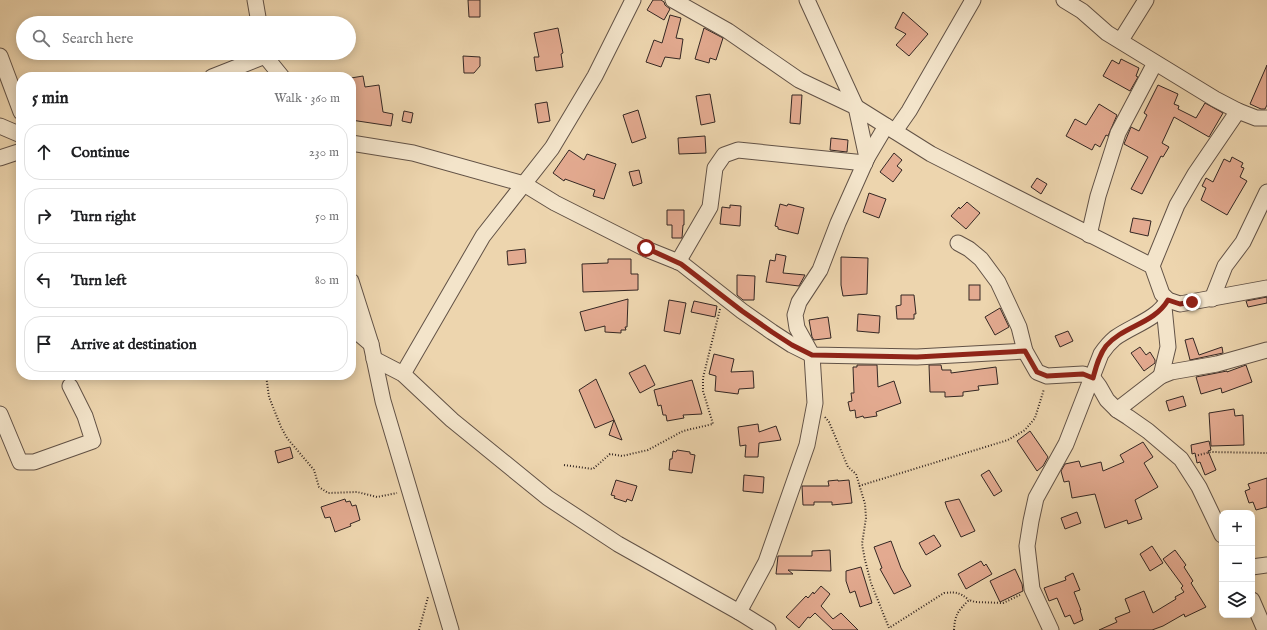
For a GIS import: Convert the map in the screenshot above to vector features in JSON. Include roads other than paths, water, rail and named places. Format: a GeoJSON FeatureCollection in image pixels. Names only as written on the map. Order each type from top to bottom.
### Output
{"type":"FeatureCollection","features":[{"type":"Feature","properties":{"kind":"street"},"geometry":{"type":"LineString","coordinates":[[254,0],[257,16]]}},
{"type":"Feature","properties":{"kind":"street"},"geometry":{"type":"LineString","coordinates":[[403,374],[483,236],[552,148],[595,76],[634,0]]}},
{"type":"Feature","properties":{"kind":"street"},"geometry":{"type":"LineString","coordinates":[[673,0],[728,31],[799,80],[856,107],[931,154],[1152,266]]}},
{"type":"Feature","properties":{"kind":"street"},"geometry":{"type":"LineString","coordinates":[[807,0],[856,107],[866,160]]}},
{"type":"Feature","properties":{"kind":"street"},"geometry":{"type":"LineString","coordinates":[[740,612],[766,562],[807,445],[815,403],[812,355],[797,328],[795,315],[799,302],[820,270],[866,160],[890,128],[909,111],[973,0]]}},
{"type":"Feature","properties":{"kind":"street"},"geometry":{"type":"LineString","coordinates":[[1064,0],[1082,11],[1107,33],[1215,99],[1238,111],[1256,118],[1267,118]]}},
{"type":"Feature","properties":{"kind":"street"},"geometry":{"type":"LineString","coordinates":[[1120,40],[1146,0]]}},
{"type":"Feature","properties":{"kind":"street"},"geometry":{"type":"LineString","coordinates":[[0,56],[16,99]]}},
{"type":"Feature","properties":{"kind":"street"},"geometry":{"type":"LineString","coordinates":[[224,72],[253,60]]}},
{"type":"Feature","properties":{"kind":"street"},"geometry":{"type":"LineString","coordinates":[[269,60],[278,72]]}},
{"type":"Feature","properties":{"kind":"street"},"geometry":{"type":"LineString","coordinates":[[1089,234],[1098,196],[1118,133],[1155,63]]}},
{"type":"Feature","properties":{"kind":"street"},"geometry":{"type":"LineString","coordinates":[[1161,376],[1168,347],[1166,304],[1152,266],[1177,205],[1195,174],[1238,111]]}},
{"type":"Feature","properties":{"kind":"street"},"geometry":{"type":"LineString","coordinates":[[0,126],[16,133]]}},
{"type":"Feature","properties":{"kind":"street"},"geometry":{"type":"LineString","coordinates":[[356,145],[413,153],[524,184],[555,203],[646,248],[678,262],[772,332],[792,345],[812,355],[917,357],[1025,351]]}},
{"type":"Feature","properties":{"kind":"street"},"geometry":{"type":"LineString","coordinates":[[678,262],[710,207],[715,168],[724,155],[738,150],[866,160]]}},
{"type":"Feature","properties":{"kind":"street"},"geometry":{"type":"LineString","coordinates":[[0,158],[16,153]]}},
{"type":"Feature","properties":{"kind":"street"},"geometry":{"type":"LineString","coordinates":[[1212,299],[1225,266],[1243,242],[1267,192]]}},
{"type":"Feature","properties":{"kind":"street"},"geometry":{"type":"LineString","coordinates":[[958,243],[969,249],[981,260],[998,282],[1019,327],[1025,351],[1037,372],[1047,376],[1083,374],[1093,378],[1107,400],[1116,410],[1148,431],[1181,459],[1199,487],[1219,529]]}},
{"type":"Feature","properties":{"kind":"street"},"geometry":{"type":"LineString","coordinates":[[1051,630],[1032,589],[1028,546],[1036,498],[1066,444],[1093,378],[1101,354],[1106,346],[1115,338],[1150,319],[1166,304],[1180,304],[1212,299],[1267,288]]}},
{"type":"Feature","properties":{"kind":"street"},"geometry":{"type":"LineString","coordinates":[[356,298],[372,351],[383,401],[451,630]]}},
{"type":"Feature","properties":{"kind":"street"},"geometry":{"type":"LineString","coordinates":[[356,333],[372,351],[403,374],[452,420],[548,498],[618,544],[740,612],[768,630]]}},
{"type":"Feature","properties":{"kind":"street"},"geometry":{"type":"LineString","coordinates":[[1116,410],[1161,376],[1171,372],[1217,364],[1267,350]]}},
{"type":"Feature","properties":{"kind":"street"},"geometry":{"type":"LineString","coordinates":[[0,414],[20,462],[34,462],[93,441],[85,416],[70,386]]}},
{"type":"Feature","properties":{"kind":"street"},"geometry":{"type":"LineString","coordinates":[[1255,567],[1267,565]]}},
{"type":"Feature","properties":{"kind":"street"},"geometry":{"type":"LineString","coordinates":[[1255,607],[1265,630]]}}]}
